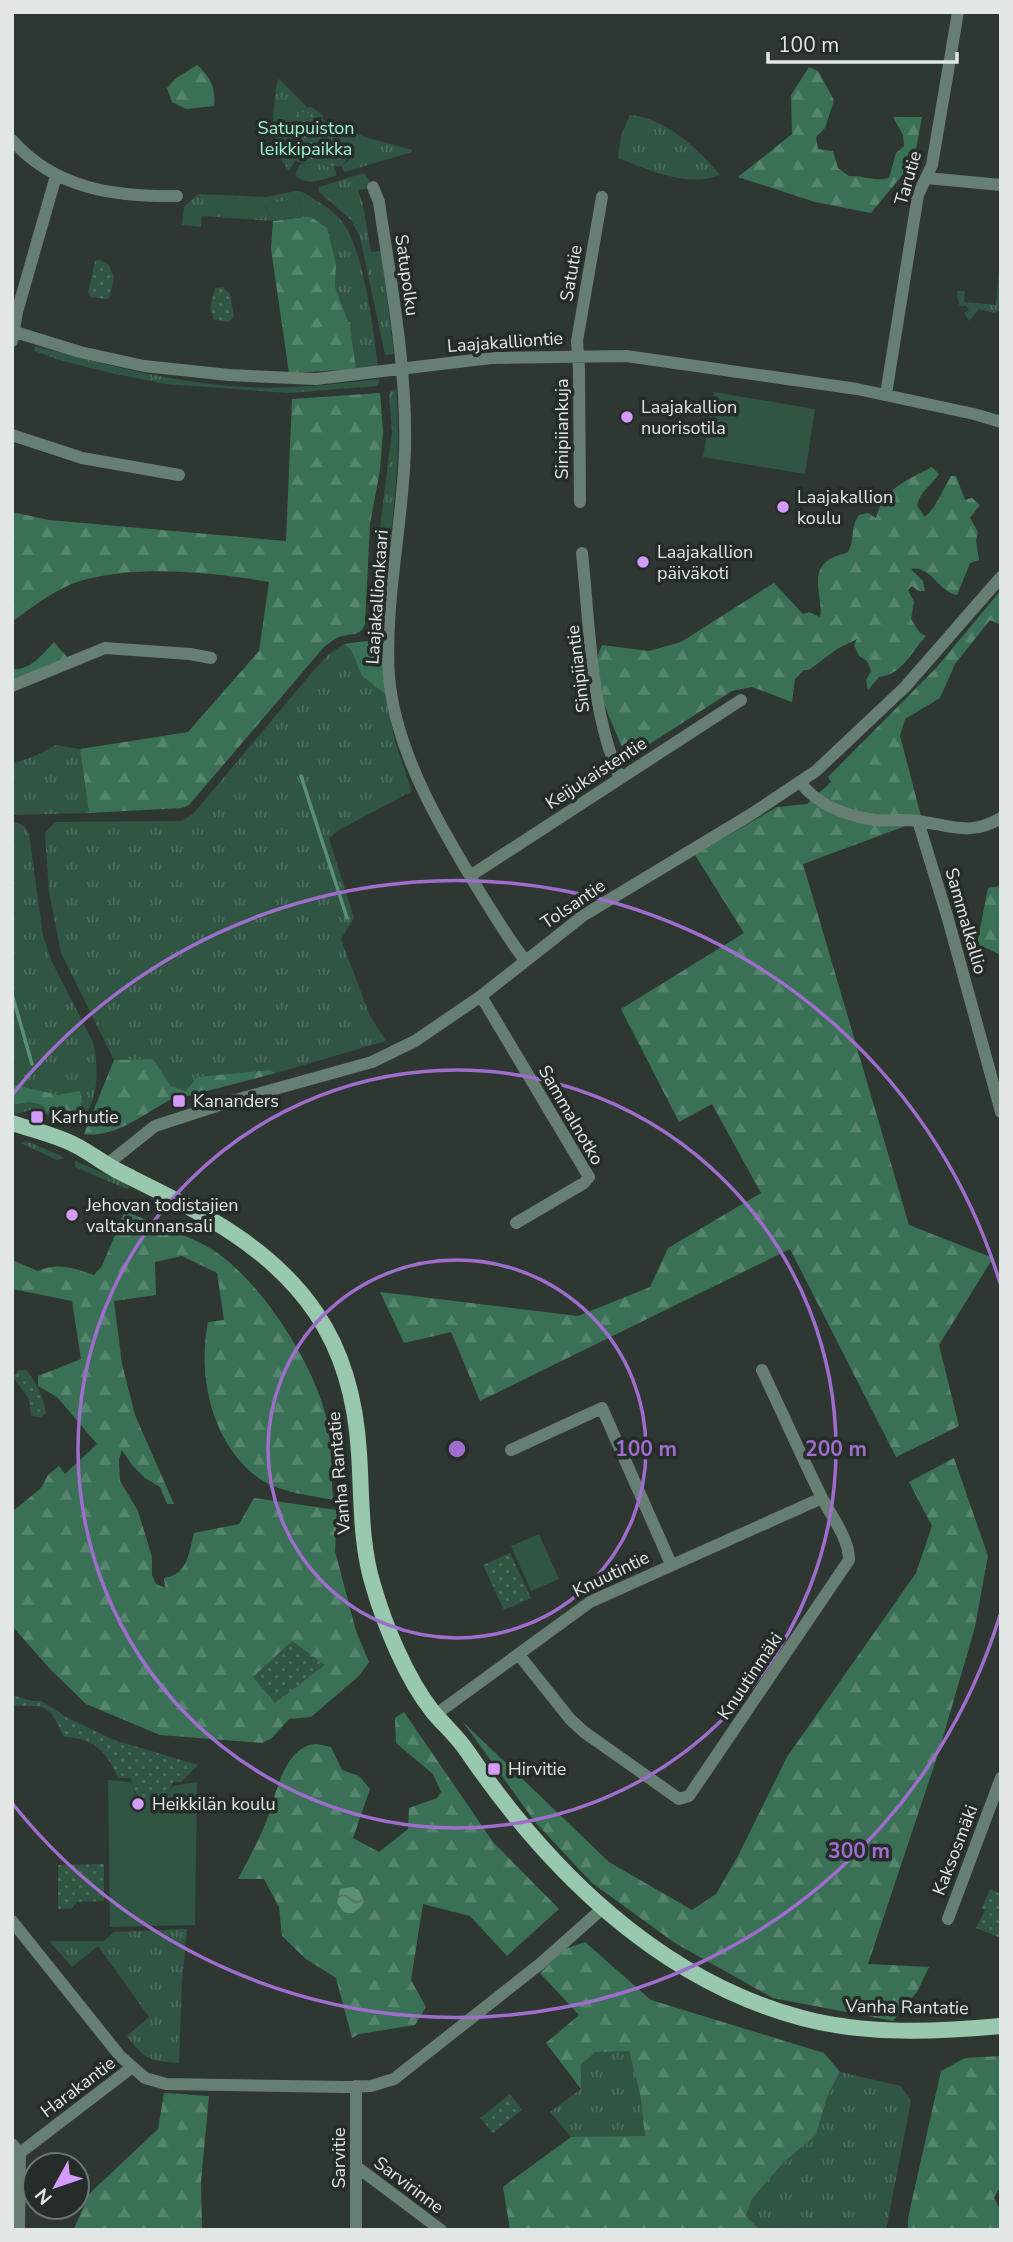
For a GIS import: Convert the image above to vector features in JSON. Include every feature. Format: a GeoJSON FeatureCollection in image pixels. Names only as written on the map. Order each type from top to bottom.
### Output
{"type":"FeatureCollection","features":[{"type":"Feature","properties":{"kind":"main road","name":"Vanha Rantatie"},"geometry":{"type":"LineString","coordinates":[[106,1165],[71,1154],[12,1124],[75,1145],[106,1165],[200,1212],[249,1244],[296,1286],[327,1330],[343,1364],[356,1416],[360,1507],[365,1549],[386,1623],[404,1663],[435,1715],[465,1748],[483,1776],[552,1856],[603,1909],[672,1961],[704,1979],[768,2007],[803,2018],[871,2029],[922,2030],[1001,2026]]}},
{"type":"Feature","properties":{"kind":"street","name":"Tarutie"},"geometry":{"type":"LineString","coordinates":[[886,394],[918,195],[932,165],[958,12]]}},
{"type":"Feature","properties":{"kind":"street"},"geometry":{"type":"LineString","coordinates":[[12,140],[40,166],[76,185],[158,197],[177,196]]}},
{"type":"Feature","properties":{"kind":"street"},"geometry":{"type":"LineString","coordinates":[[13,334],[56,176]]}},
{"type":"Feature","properties":{"kind":"street"},"geometry":{"type":"LineString","coordinates":[[927,178],[1001,185]]}},
{"type":"Feature","properties":{"kind":"street","name":"Satupolku"},"geometry":{"type":"LineString","coordinates":[[373,187],[379,202],[403,370]]}},
{"type":"Feature","properties":{"kind":"street","name":"Satutie"},"geometry":{"type":"LineString","coordinates":[[579,355],[577,341],[602,197]]}},
{"type":"Feature","properties":{"kind":"street","name":"Laajakalliontie"},"geometry":{"type":"LineString","coordinates":[[13,334],[144,366],[316,380],[491,358],[579,355],[652,358],[886,394],[1001,422]]}},
{"type":"Feature","properties":{"kind":"street","name":"Sinipiiankuja"},"geometry":{"type":"LineString","coordinates":[[579,355],[580,502]]}},
{"type":"Feature","properties":{"kind":"street","name":"Laajakallionkaari"},"geometry":{"type":"LineString","coordinates":[[403,370],[405,449],[388,645],[389,679],[401,738],[434,811],[470,876],[512,944],[525,960]]}},
{"type":"Feature","properties":{"kind":"street"},"geometry":{"type":"LineString","coordinates":[[12,435],[82,458],[178,475]]}},
{"type":"Feature","properties":{"kind":"street","name":"Sinipiiantie"},"geometry":{"type":"LineString","coordinates":[[582,553],[601,718],[609,753],[620,778]]}},
{"type":"Feature","properties":{"kind":"street","name":"Tolsantie"},"geometry":{"type":"LineString","coordinates":[[106,1165],[155,1126],[232,1101],[372,1062],[415,1041],[481,996],[584,915],[800,782],[832,759],[944,645],[1001,577]]}},
{"type":"Feature","properties":{"kind":"street"},"geometry":{"type":"LineString","coordinates":[[12,686],[105,648],[211,658]]}},
{"type":"Feature","properties":{"kind":"street","name":"Keijukaistentie"},"geometry":{"type":"LineString","coordinates":[[470,876],[741,700]]}},
{"type":"Feature","properties":{"kind":"street"},"geometry":{"type":"LineString","coordinates":[[800,782],[808,794],[826,806],[873,820],[918,821],[964,830],[985,827],[1001,818]]}},
{"type":"Feature","properties":{"kind":"street","name":"Sammalkallio"},"geometry":{"type":"LineString","coordinates":[[918,821],[1001,1112]]}},
{"type":"Feature","properties":{"kind":"street","name":"Sammalnotko"},"geometry":{"type":"LineString","coordinates":[[481,996],[589,1177],[584,1183],[516,1223]]}},
{"type":"Feature","properties":{"kind":"street","name":"Knuutinmäki"},"geometry":{"type":"LineString","coordinates":[[519,1655],[570,1719],[584,1732],[679,1799],[687,1798],[849,1560],[840,1531],[762,1370]]}},
{"type":"Feature","properties":{"kind":"street"},"geometry":{"type":"LineString","coordinates":[[511,1450],[602,1408],[671,1564]]}},
{"type":"Feature","properties":{"kind":"street","name":"Knuutintie"},"geometry":{"type":"LineString","coordinates":[[435,1715],[590,1601],[822,1498]]}},
{"type":"Feature","properties":{"kind":"street","name":"Kaksosmäki"},"geometry":{"type":"LineString","coordinates":[[948,1919],[998,1795],[1001,1778]]}},
{"type":"Feature","properties":{"kind":"street"},"geometry":{"type":"LineString","coordinates":[[12,1921],[131,2068],[151,2081],[203,2086],[356,2087],[380,2084],[394,2079],[410,2068],[540,1964],[603,1909]]}},
{"type":"Feature","properties":{"kind":"street","name":"Harakantie"},"geometry":{"type":"LineString","coordinates":[[15,2152],[131,2068]]}},
{"type":"Feature","properties":{"kind":"street","name":"Sarvitie"},"geometry":{"type":"LineString","coordinates":[[356,2087],[356,2230]]}},
{"type":"Feature","properties":{"kind":"street"},"geometry":{"type":"LineString","coordinates":[[15,2152],[19,2230]]}},
{"type":"Feature","properties":{"kind":"street","name":"Sarvirinne"},"geometry":{"type":"LineString","coordinates":[[357,2167],[441,2230]]}},
{"type":"Feature","properties":{"kind":"green space"},"geometry":{"type":"Polygon","coordinates":[[[197,65],[212,84],[214,106],[186,109],[172,102],[167,88],[175,79],[197,65]]]}},
{"type":"Feature","properties":{"kind":"green space"},"geometry":{"type":"Polygon","coordinates":[[[809,67],[818,71],[834,100],[825,128],[816,137],[818,149],[833,151],[838,168],[849,176],[889,178],[896,153],[904,146],[903,135],[893,117],[922,117],[914,161],[871,213],[815,202],[738,177],[792,134],[791,95],[809,67]]]}},
{"type":"Feature","properties":{"kind":"green space"},"geometry":{"type":"Polygon","coordinates":[[[279,79],[308,108],[310,106],[324,116],[318,116],[288,157],[295,161],[289,171],[274,140],[274,105],[279,79]]]}},
{"type":"Feature","properties":{"kind":"green space","name":"Satupuiston leikkipaikka"},"geometry":{"type":"Polygon","coordinates":[[[302,112],[318,116],[327,122],[328,129],[338,130],[348,137],[354,150],[342,166],[327,167],[318,161],[294,161],[283,149],[279,143],[283,129],[302,112]]]}},
{"type":"Feature","properties":{"kind":"green space"},"geometry":{"type":"Polygon","coordinates":[[[630,115],[656,122],[680,136],[720,175],[694,180],[668,176],[618,158],[621,136],[630,115]]]}},
{"type":"Feature","properties":{"kind":"green space"},"geometry":{"type":"Polygon","coordinates":[[[330,120],[365,137],[412,152],[344,172],[342,166],[349,160],[335,129],[328,129],[326,125],[330,120]]]}},
{"type":"Feature","properties":{"kind":"green space"},"geometry":{"type":"Polygon","coordinates":[[[318,161],[327,167],[334,167],[337,175],[310,182],[295,175],[300,164],[318,161]]]}},
{"type":"Feature","properties":{"kind":"green space"},"geometry":{"type":"Polygon","coordinates":[[[364,173],[371,188],[358,190],[371,252],[381,251],[394,354],[385,355],[360,237],[351,220],[318,191],[319,187],[364,173]]]}},
{"type":"Feature","properties":{"kind":"green space"},"geometry":{"type":"Polygon","coordinates":[[[296,191],[306,194],[329,209],[347,229],[359,259],[378,366],[356,369],[350,326],[335,287],[336,264],[311,217],[303,217],[299,198],[265,206],[273,221],[202,216],[201,227],[182,225],[184,207],[198,194],[265,197],[296,191]]]}},
{"type":"Feature","properties":{"kind":"green space"},"geometry":{"type":"Polygon","coordinates":[[[227,197],[263,201],[261,219],[225,216],[227,197]]]}},
{"type":"Feature","properties":{"kind":"green space"},"geometry":{"type":"Polygon","coordinates":[[[299,197],[303,217],[273,221],[265,205],[299,197]]]}},
{"type":"Feature","properties":{"kind":"green space"},"geometry":{"type":"Polygon","coordinates":[[[311,217],[327,228],[336,264],[335,287],[350,326],[356,369],[289,373],[271,249],[273,221],[311,217]]]}},
{"type":"Feature","properties":{"kind":"green space"},"geometry":{"type":"Polygon","coordinates":[[[99,259],[109,265],[114,277],[110,297],[107,299],[91,297],[88,293],[95,261],[99,259]]]}},
{"type":"Feature","properties":{"kind":"green space"},"geometry":{"type":"Polygon","coordinates":[[[999,271],[1001,310],[994,313],[979,309],[969,321],[964,313],[969,310],[966,306],[960,306],[958,291],[965,291],[964,302],[996,305],[999,271]]]}},
{"type":"Feature","properties":{"kind":"green space"},"geometry":{"type":"Polygon","coordinates":[[[223,287],[230,294],[234,316],[229,322],[214,320],[210,308],[215,288],[223,287]]]}},
{"type":"Feature","properties":{"kind":"green space"},"geometry":{"type":"Polygon","coordinates":[[[35,346],[162,377],[228,386],[293,387],[379,379],[379,382],[377,386],[289,393],[166,384],[63,361],[34,351],[35,346]]]}},
{"type":"Feature","properties":{"kind":"green space"},"geometry":{"type":"Polygon","coordinates":[[[396,389],[398,450],[394,511],[382,632],[374,632],[374,574],[392,432],[389,396],[390,391],[396,389]]]}},
{"type":"Feature","properties":{"kind":"green space"},"geometry":{"type":"Polygon","coordinates":[[[714,392],[815,409],[805,474],[703,457],[714,392]]]}},
{"type":"Feature","properties":{"kind":"green space"},"geometry":{"type":"Polygon","coordinates":[[[380,393],[383,431],[380,470],[370,524],[363,628],[358,633],[337,638],[324,647],[189,805],[182,808],[89,813],[80,749],[188,732],[259,651],[269,582],[178,571],[109,575],[67,586],[12,622],[12,512],[49,520],[286,541],[292,399],[380,393]]]}},
{"type":"Feature","properties":{"kind":"green space"},"geometry":{"type":"Polygon","coordinates":[[[932,467],[939,474],[923,492],[917,506],[925,517],[934,507],[951,476],[956,476],[965,500],[972,498],[980,505],[970,518],[978,532],[976,541],[979,560],[970,563],[957,595],[950,593],[924,571],[911,569],[923,581],[925,591],[918,591],[912,586],[908,590],[914,602],[911,619],[920,633],[926,636],[900,667],[879,677],[868,690],[866,680],[871,671],[867,661],[859,656],[854,645],[857,639],[837,649],[809,670],[804,670],[795,679],[792,702],[752,687],[732,691],[637,752],[621,745],[598,683],[598,657],[602,645],[649,651],[681,642],[774,583],[803,614],[809,612],[820,617],[819,573],[829,559],[848,552],[859,515],[868,513],[876,518],[884,500],[897,486],[932,467]]]}},
{"type":"Feature","properties":{"kind":"green space"},"geometry":{"type":"Polygon","coordinates":[[[1001,590],[1001,625],[990,620],[955,664],[940,698],[905,719],[900,736],[922,820],[803,864],[909,1225],[993,1258],[939,1345],[959,1426],[896,1457],[790,1249],[480,1401],[451,1332],[404,1343],[380,1292],[578,1316],[650,1287],[668,1248],[761,1193],[712,1104],[679,1122],[621,1009],[744,933],[695,855],[777,807],[807,804],[831,782],[828,777],[936,668],[1001,590]]]}},
{"type":"Feature","properties":{"kind":"green space"},"geometry":{"type":"Polygon","coordinates":[[[374,640],[382,644],[385,694],[362,676],[351,650],[344,644],[374,640]]]}},
{"type":"Feature","properties":{"kind":"green space"},"geometry":{"type":"Polygon","coordinates":[[[54,642],[68,658],[12,683],[12,669],[30,665],[54,642]]]}},
{"type":"Feature","properties":{"kind":"green space"},"geometry":{"type":"Polygon","coordinates":[[[344,644],[351,650],[362,676],[385,694],[395,742],[412,791],[329,838],[354,918],[341,939],[370,1016],[386,1041],[276,1073],[270,1070],[197,1077],[186,1091],[171,1086],[153,1059],[114,1060],[61,953],[49,892],[45,833],[55,822],[182,821],[193,814],[314,670],[329,654],[344,644]]]}},
{"type":"Feature","properties":{"kind":"green space"},"geometry":{"type":"Polygon","coordinates":[[[56,745],[80,749],[89,813],[12,815],[12,764],[56,745]]]}},
{"type":"Feature","properties":{"kind":"green space"},"geometry":{"type":"Polygon","coordinates":[[[12,822],[23,825],[29,834],[43,936],[52,962],[93,1042],[96,1085],[90,1106],[78,1123],[82,1101],[12,1084],[12,822]]]}},
{"type":"Feature","properties":{"kind":"green space"},"geometry":{"type":"Polygon","coordinates":[[[1001,886],[1001,955],[977,944],[988,888],[1001,886]]]}},
{"type":"Feature","properties":{"kind":"green space"},"geometry":{"type":"Polygon","coordinates":[[[153,1059],[171,1086],[186,1091],[197,1077],[270,1070],[276,1073],[184,1097],[182,1094],[110,1132],[84,1134],[114,1060],[153,1059]]]}},
{"type":"Feature","properties":{"kind":"green space"},"geometry":{"type":"Polygon","coordinates":[[[12,1084],[58,1095],[80,1091],[82,1101],[78,1123],[74,1125],[50,1116],[42,1105],[30,1102],[12,1105],[12,1084]]]}},
{"type":"Feature","properties":{"kind":"green space"},"geometry":{"type":"Polygon","coordinates":[[[30,1102],[42,1105],[50,1116],[34,1109],[12,1115],[12,1105],[30,1102]]]}},
{"type":"Feature","properties":{"kind":"green space"},"geometry":{"type":"Polygon","coordinates":[[[27,1141],[64,1158],[57,1160],[21,1143],[27,1141]]]}},
{"type":"Feature","properties":{"kind":"green space"},"geometry":{"type":"Polygon","coordinates":[[[75,1161],[127,1183],[130,1188],[75,1167],[75,1161]]]}},
{"type":"Feature","properties":{"kind":"green space"},"geometry":{"type":"Polygon","coordinates":[[[125,1211],[213,1250],[249,1282],[267,1303],[298,1350],[327,1420],[333,1500],[268,1484],[244,1465],[230,1448],[212,1408],[207,1387],[205,1343],[208,1322],[224,1320],[217,1273],[182,1256],[155,1262],[156,1295],[114,1301],[122,1364],[135,1415],[174,1504],[167,1504],[160,1487],[145,1478],[122,1450],[119,1459],[120,1481],[138,1511],[152,1557],[152,1575],[156,1584],[165,1588],[164,1578],[172,1576],[183,1567],[194,1533],[239,1524],[254,1498],[337,1510],[335,1551],[356,1631],[369,1662],[359,1676],[311,1717],[289,1719],[272,1738],[262,1743],[160,1735],[86,1704],[12,1626],[12,1512],[41,1488],[48,1475],[59,1466],[65,1474],[97,1444],[57,1397],[38,1386],[38,1376],[81,1359],[72,1301],[12,1289],[12,1260],[38,1271],[59,1266],[94,1275],[102,1266],[125,1211]]]}},
{"type":"Feature","properties":{"kind":"green space"},"geometry":{"type":"Polygon","coordinates":[[[19,1370],[26,1370],[39,1390],[46,1413],[41,1417],[31,1416],[29,1399],[13,1377],[19,1370]]]}},
{"type":"Feature","properties":{"kind":"green space"},"geometry":{"type":"Polygon","coordinates":[[[954,1458],[988,1556],[975,1627],[938,1754],[868,1964],[929,1967],[917,1992],[893,2021],[773,1998],[675,1943],[592,1883],[535,1822],[463,1722],[609,1862],[692,1910],[716,1894],[787,1757],[916,1573],[932,1526],[909,1482],[954,1458]]]}},
{"type":"Feature","properties":{"kind":"green space"},"geometry":{"type":"Polygon","coordinates":[[[539,1534],[559,1579],[531,1591],[511,1546],[539,1534]]]}},
{"type":"Feature","properties":{"kind":"green space"},"geometry":{"type":"Polygon","coordinates":[[[510,1553],[531,1598],[504,1610],[483,1565],[510,1553]]]}},
{"type":"Feature","properties":{"kind":"green space"},"geometry":{"type":"Polygon","coordinates":[[[292,1641],[325,1665],[275,1703],[253,1677],[292,1641]]]}},
{"type":"Feature","properties":{"kind":"green space"},"geometry":{"type":"Polygon","coordinates":[[[12,1695],[41,1701],[68,1718],[114,1740],[198,1765],[181,1782],[173,1782],[163,1798],[150,1802],[143,1800],[133,1788],[131,1778],[118,1778],[109,1760],[98,1748],[83,1740],[64,1737],[46,1709],[12,1706],[12,1695]]]}},
{"type":"Feature","properties":{"kind":"green space"},"geometry":{"type":"Polygon","coordinates":[[[404,1712],[493,1842],[559,1909],[507,1956],[470,1916],[423,1904],[411,1980],[426,2007],[415,2025],[359,2034],[352,2038],[336,1978],[306,1959],[282,1936],[279,1907],[264,1879],[238,1879],[262,1831],[283,1772],[296,1753],[315,1744],[331,1747],[342,1770],[359,1776],[370,1789],[353,1838],[379,1852],[408,1829],[409,1808],[437,1798],[441,1792],[433,1774],[396,1743],[395,1718],[404,1712]]]}},
{"type":"Feature","properties":{"kind":"green space"},"geometry":{"type":"Polygon","coordinates":[[[108,1780],[131,1782],[136,1795],[149,1802],[163,1800],[173,1786],[197,1782],[195,1925],[110,1927],[108,1780]]]}},
{"type":"Feature","properties":{"kind":"green space"},"geometry":{"type":"Polygon","coordinates":[[[104,1864],[104,1901],[77,1902],[71,1909],[58,1909],[58,1865],[104,1864]]]}},
{"type":"Feature","properties":{"kind":"green space"},"geometry":{"type":"Polygon","coordinates":[[[990,1889],[1001,1894],[1001,1938],[976,1928],[985,1910],[982,1909],[990,1889]]]}},
{"type":"Feature","properties":{"kind":"green space"},"geometry":{"type":"Polygon","coordinates":[[[187,1929],[179,2063],[149,2058],[127,2036],[149,2017],[98,1946],[72,1967],[49,1941],[104,1941],[114,1932],[187,1929]]]}},
{"type":"Feature","properties":{"kind":"green space"},"geometry":{"type":"Polygon","coordinates":[[[585,1942],[651,2000],[824,2053],[840,2072],[828,2094],[816,2135],[783,2163],[752,2199],[746,2216],[760,2230],[510,2230],[503,2187],[571,2137],[645,2136],[640,2094],[629,2051],[595,2052],[581,2065],[581,2089],[546,2043],[579,2015],[540,1973],[565,1949],[585,1942]]]}},
{"type":"Feature","properties":{"kind":"green space"},"geometry":{"type":"Polygon","coordinates":[[[595,2051],[629,2051],[640,2094],[645,2137],[571,2137],[550,2112],[581,2089],[581,2065],[595,2051]]]}},
{"type":"Feature","properties":{"kind":"green space"},"geometry":{"type":"Polygon","coordinates":[[[1001,2056],[1001,2185],[994,2198],[1001,2211],[1001,2230],[908,2230],[908,2218],[941,2071],[965,2058],[1001,2056]]]}},
{"type":"Feature","properties":{"kind":"green space"},"geometry":{"type":"Polygon","coordinates":[[[840,2072],[901,2086],[911,2101],[886,2230],[760,2230],[746,2216],[752,2199],[783,2163],[816,2135],[828,2094],[840,2072]]]}},
{"type":"Feature","properties":{"kind":"green space"},"geometry":{"type":"Polygon","coordinates":[[[164,2093],[209,2096],[201,2182],[202,2230],[63,2230],[74,2229],[77,2221],[91,2221],[91,2192],[158,2129],[164,2093]]]}},
{"type":"Feature","properties":{"kind":"green space"},"geometry":{"type":"Polygon","coordinates":[[[510,2094],[522,2110],[493,2133],[480,2118],[510,2094]]]}},
{"type":"Feature","properties":{"kind":"water"},"geometry":{"type":"Polygon","coordinates":[[[352,1887],[359,1890],[364,1901],[353,1913],[344,1913],[337,1903],[340,1889],[352,1887]]]}},
{"type":"Feature","properties":{"kind":"waterway"},"geometry":{"type":"LineString","coordinates":[[301,776],[347,918]]}},
{"type":"Feature","properties":{"kind":"waterway"},"geometry":{"type":"LineString","coordinates":[[12,994],[32,1064]]}},
{"type":"Feature","properties":{"kind":"place","name":"Laajakallion nuorisotila"},"geometry":{"type":"Point","coordinates":[627,417]}},
{"type":"Feature","properties":{"kind":"place","name":"Laajakallion koulu"},"geometry":{"type":"Point","coordinates":[783,507]}},
{"type":"Feature","properties":{"kind":"place","name":"Laajakallion päiväkoti"},"geometry":{"type":"Point","coordinates":[643,562]}},
{"type":"Feature","properties":{"kind":"place","name":"Kananders"},"geometry":{"type":"Point","coordinates":[179,1101]}},
{"type":"Feature","properties":{"kind":"place","name":"Karhutie"},"geometry":{"type":"Point","coordinates":[37,1117]}},
{"type":"Feature","properties":{"kind":"place","name":"Jehovan todistajien valtakunnansali"},"geometry":{"type":"Point","coordinates":[72,1215]}},
{"type":"Feature","properties":{"kind":"place","name":"Hirvitie"},"geometry":{"type":"Point","coordinates":[494,1769]}},
{"type":"Feature","properties":{"kind":"place","name":"Heikkilän koulu"},"geometry":{"type":"Point","coordinates":[138,1804]}}]}
